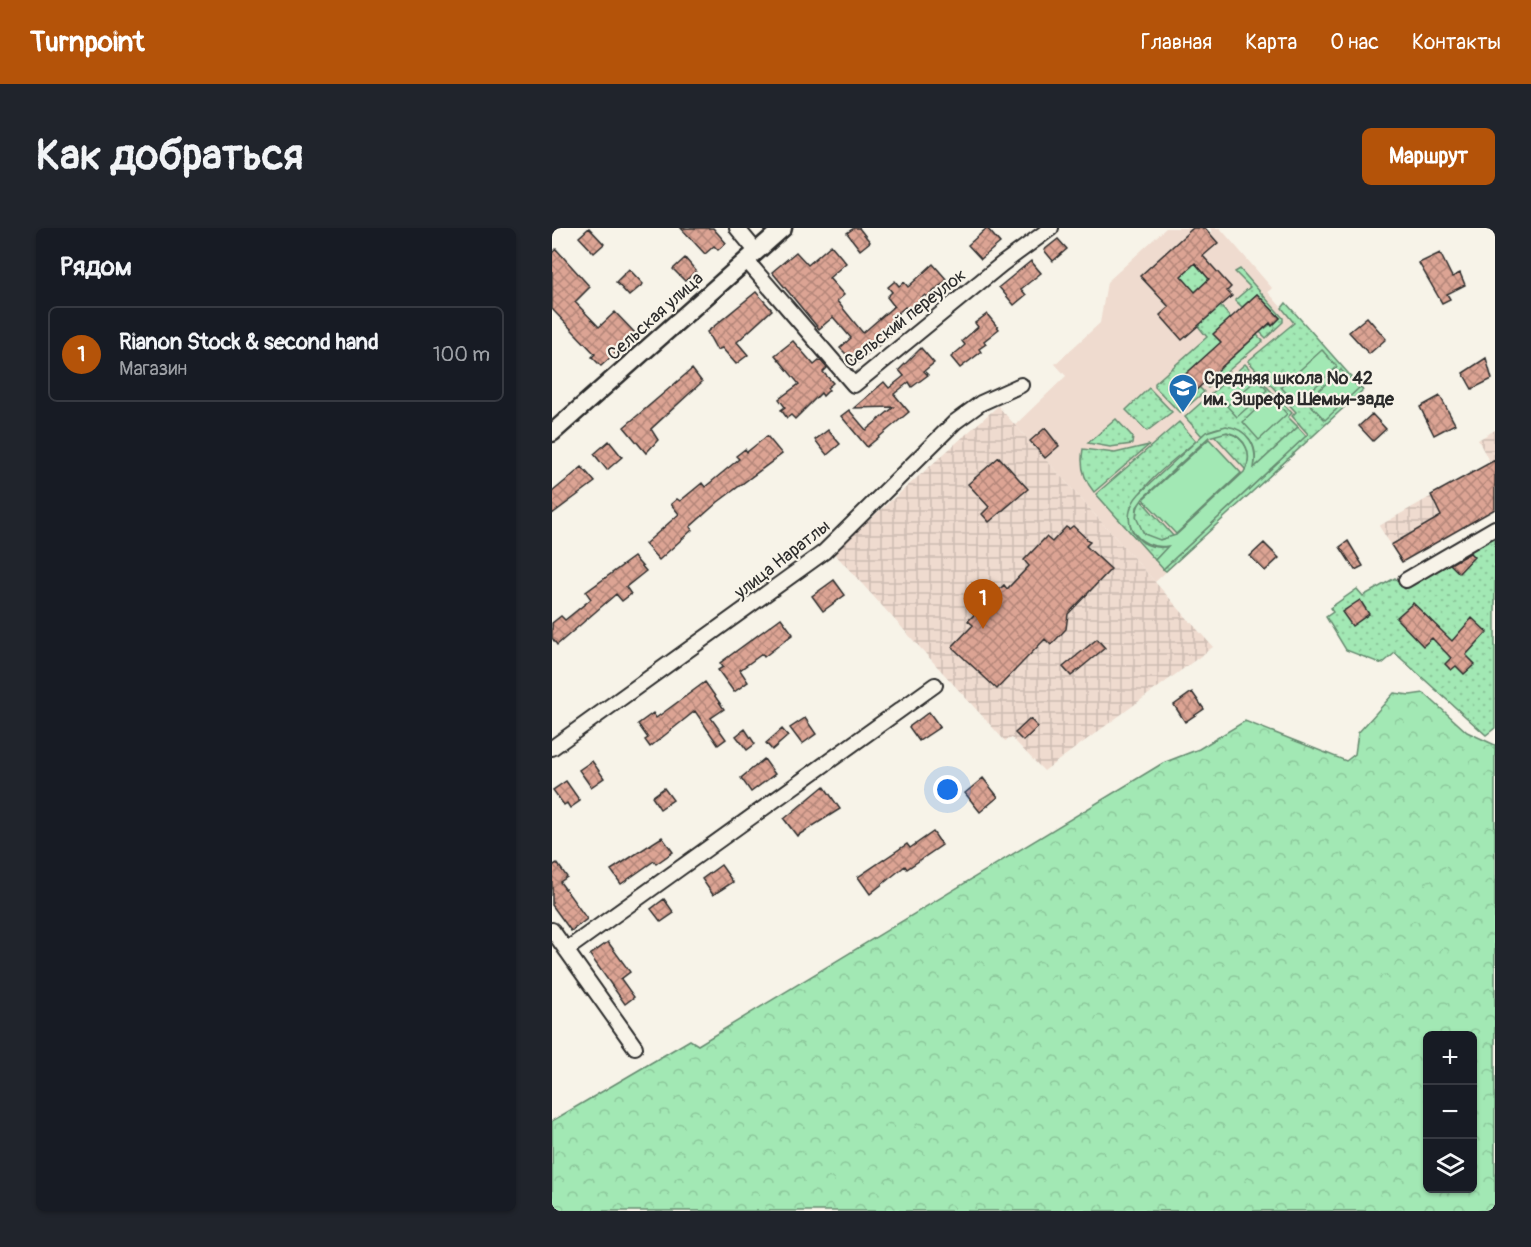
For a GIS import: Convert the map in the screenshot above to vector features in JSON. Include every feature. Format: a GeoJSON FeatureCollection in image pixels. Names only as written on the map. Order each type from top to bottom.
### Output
{"type":"FeatureCollection","features":[{"type":"Feature","properties":{"kind":"main road","name":"Сельская улица"},"geometry":{"type":"LineString","coordinates":[[552,433],[783,228]]}},
{"type":"Feature","properties":{"kind":"street"},"geometry":{"type":"LineString","coordinates":[[737,228],[751,255]]}},
{"type":"Feature","properties":{"kind":"street","name":"Сельский переулок"},"geometry":{"type":"LineString","coordinates":[[751,255],[854,385],[1002,264],[1052,228]]}},
{"type":"Feature","properties":{"kind":"street","name":"улица Наратлы"},"geometry":{"type":"LineString","coordinates":[[552,748],[824,552],[955,422],[981,403],[1021,385]]}},
{"type":"Feature","properties":{"kind":"street"},"geometry":{"type":"LineString","coordinates":[[1406,580],[1495,528]]}},
{"type":"Feature","properties":{"kind":"street"},"geometry":{"type":"LineString","coordinates":[[566,950],[935,685]]}},
{"type":"Feature","properties":{"kind":"street"},"geometry":{"type":"LineString","coordinates":[[552,930],[635,1047]]}},
{"type":"Feature","properties":{"kind":"shaded area","name":"Средняя школа № 42 им. Эшрефа Шемьи-заде"},"geometry":{"type":"Polygon","coordinates":[[[1166,228],[1205,228],[1210,234],[1212,232],[1210,228],[1220,228],[1272,288],[1268,292],[1281,307],[1286,303],[1363,390],[1155,582],[1015,425],[1066,376],[1055,364],[1100,323],[1107,282],[1166,228]]]}},
{"type":"Feature","properties":{"kind":"shaded area"},"geometry":{"type":"Polygon","coordinates":[[[998,406],[1213,647],[1044,771],[1012,738],[1005,741],[833,552],[998,406]]]}},
{"type":"Feature","properties":{"kind":"shaded area"},"geometry":{"type":"Polygon","coordinates":[[[1495,430],[1495,509],[1402,562],[1379,526],[1490,463],[1478,440],[1495,430]]]}},
{"type":"Feature","properties":{"kind":"green space"},"geometry":{"type":"Polygon","coordinates":[[[1195,263],[1209,279],[1195,292],[1178,279],[1195,263]]]}},
{"type":"Feature","properties":{"kind":"green space"},"geometry":{"type":"Polygon","coordinates":[[[1240,269],[1283,318],[1283,322],[1266,338],[1260,332],[1280,318],[1257,294],[1242,307],[1235,300],[1250,287],[1235,272],[1240,269]]]}},
{"type":"Feature","properties":{"kind":"green space"},"geometry":{"type":"Polygon","coordinates":[[[1216,301],[1231,318],[1214,334],[1221,342],[1199,387],[1204,392],[1180,413],[1155,387],[1155,383],[1207,337],[1198,326],[1210,315],[1216,301]]]}},
{"type":"Feature","properties":{"kind":"green space"},"geometry":{"type":"Polygon","coordinates":[[[1286,303],[1363,390],[1166,571],[1163,569],[1308,434],[1292,416],[1296,412],[1248,361],[1294,323],[1282,308],[1286,303]]]}},
{"type":"Feature","properties":{"kind":"green space"},"geometry":{"type":"Polygon","coordinates":[[[1257,335],[1263,341],[1208,388],[1204,383],[1257,335]]]}},
{"type":"Feature","properties":{"kind":"green space"},"geometry":{"type":"Polygon","coordinates":[[[1322,350],[1337,367],[1296,404],[1281,387],[1322,350]]]}},
{"type":"Feature","properties":{"kind":"green space"},"geometry":{"type":"Polygon","coordinates":[[[1245,364],[1292,413],[1288,417],[1298,427],[1253,469],[1254,447],[1249,438],[1232,428],[1222,427],[1202,436],[1185,417],[1245,364]]]}},
{"type":"Feature","properties":{"kind":"green space"},"geometry":{"type":"Polygon","coordinates":[[[1341,370],[1359,388],[1325,420],[1307,401],[1341,370]]]}},
{"type":"Feature","properties":{"kind":"green space"},"geometry":{"type":"Polygon","coordinates":[[[1257,379],[1267,390],[1237,417],[1227,406],[1257,379]]]}},
{"type":"Feature","properties":{"kind":"green space"},"geometry":{"type":"Polygon","coordinates":[[[1149,388],[1172,412],[1147,431],[1126,410],[1149,388]]]}},
{"type":"Feature","properties":{"kind":"green space"},"geometry":{"type":"Polygon","coordinates":[[[1270,396],[1287,414],[1259,440],[1243,422],[1270,396]]]}},
{"type":"Feature","properties":{"kind":"green space"},"geometry":{"type":"Polygon","coordinates":[[[1116,419],[1133,437],[1132,444],[1110,447],[1088,443],[1116,419]]]}},
{"type":"Feature","properties":{"kind":"green space"},"geometry":{"type":"Polygon","coordinates":[[[1179,422],[1196,441],[1160,471],[1137,497],[1131,510],[1130,524],[1136,536],[1143,543],[1160,547],[1170,546],[1155,560],[1096,494],[1179,422]]]}},
{"type":"Feature","properties":{"kind":"green space"},"geometry":{"type":"Polygon","coordinates":[[[1226,426],[1241,431],[1253,446],[1254,468],[1298,427],[1306,436],[1163,569],[1155,560],[1168,546],[1147,544],[1139,538],[1133,531],[1129,513],[1139,494],[1206,432],[1226,426]],[[1227,432],[1209,437],[1144,497],[1137,507],[1136,517],[1144,534],[1160,540],[1176,535],[1244,472],[1248,453],[1243,442],[1234,434],[1227,432]]]}},
{"type":"Feature","properties":{"kind":"green space"},"geometry":{"type":"Polygon","coordinates":[[[1220,432],[1234,435],[1244,444],[1248,456],[1246,470],[1213,434],[1220,432]]]}},
{"type":"Feature","properties":{"kind":"green space"},"geometry":{"type":"Polygon","coordinates":[[[1209,439],[1241,473],[1176,534],[1143,499],[1209,439]]]}},
{"type":"Feature","properties":{"kind":"green space"},"geometry":{"type":"Polygon","coordinates":[[[1149,445],[1094,492],[1084,472],[1083,449],[1115,453],[1149,445]]]}},
{"type":"Feature","properties":{"kind":"green space"},"geometry":{"type":"Polygon","coordinates":[[[1141,500],[1174,537],[1158,540],[1151,538],[1141,530],[1137,513],[1141,500]]]}},
{"type":"Feature","properties":{"kind":"green space"},"geometry":{"type":"Polygon","coordinates":[[[1495,533],[1495,728],[1486,735],[1395,653],[1382,664],[1346,650],[1326,617],[1333,612],[1330,608],[1357,589],[1363,596],[1395,578],[1405,589],[1444,562],[1495,533]]]}},
{"type":"Feature","properties":{"kind":"green space"},"geometry":{"type":"Polygon","coordinates":[[[1394,693],[1410,695],[1424,693],[1467,732],[1495,745],[1495,1211],[552,1211],[552,1121],[690,1040],[698,1045],[1163,763],[1199,749],[1245,721],[1346,761],[1355,754],[1358,733],[1394,693]]]}},
{"type":"Feature","properties":{"kind":"building"},"geometry":{"type":"Polygon","coordinates":[[[589,228],[604,244],[594,253],[579,237],[589,228]]]}},
{"type":"Feature","properties":{"kind":"building"},"geometry":{"type":"Polygon","coordinates":[[[681,228],[713,228],[726,243],[718,250],[714,246],[705,254],[681,228]]]}},
{"type":"Feature","properties":{"kind":"building"},"geometry":{"type":"Polygon","coordinates":[[[854,228],[859,228],[870,242],[860,250],[847,233],[854,228]]]}},
{"type":"Feature","properties":{"kind":"building"},"geometry":{"type":"Polygon","coordinates":[[[987,228],[1000,243],[981,259],[968,245],[987,228]]]}},
{"type":"Feature","properties":{"kind":"building"},"geometry":{"type":"Polygon","coordinates":[[[1193,228],[1205,228],[1218,243],[1203,256],[1231,287],[1227,291],[1232,296],[1182,340],[1160,315],[1169,307],[1140,276],[1193,228]],[[1195,263],[1181,276],[1195,292],[1209,279],[1195,263]]]}},
{"type":"Feature","properties":{"kind":"building"},"geometry":{"type":"Polygon","coordinates":[[[1058,239],[1067,249],[1053,261],[1044,250],[1058,239]]]}},
{"type":"Feature","properties":{"kind":"building"},"geometry":{"type":"Polygon","coordinates":[[[831,245],[846,263],[829,278],[844,295],[837,301],[863,333],[894,306],[887,297],[892,292],[888,287],[895,281],[899,286],[904,282],[908,287],[933,264],[947,280],[927,297],[925,295],[908,310],[905,307],[892,318],[901,327],[856,364],[840,348],[851,338],[833,317],[819,329],[772,272],[796,252],[808,265],[831,245]]]}},
{"type":"Feature","properties":{"kind":"building"},"geometry":{"type":"Polygon","coordinates":[[[556,249],[590,287],[575,302],[599,327],[615,312],[636,334],[601,366],[592,357],[595,354],[552,309],[552,253],[556,249]]]}},
{"type":"Feature","properties":{"kind":"building"},"geometry":{"type":"Polygon","coordinates":[[[1440,253],[1452,277],[1460,273],[1465,285],[1447,294],[1450,299],[1442,303],[1419,263],[1440,253]]]}},
{"type":"Feature","properties":{"kind":"building"},"geometry":{"type":"Polygon","coordinates":[[[685,258],[696,271],[685,281],[673,269],[685,258]]]}},
{"type":"Feature","properties":{"kind":"building"},"geometry":{"type":"Polygon","coordinates":[[[1031,261],[1041,273],[1021,289],[1026,295],[1014,305],[999,287],[1031,261]]]}},
{"type":"Feature","properties":{"kind":"building"},"geometry":{"type":"Polygon","coordinates":[[[629,269],[643,284],[629,296],[616,282],[629,269]]]}},
{"type":"Feature","properties":{"kind":"building"},"geometry":{"type":"Polygon","coordinates":[[[756,292],[772,310],[737,342],[748,355],[736,364],[722,348],[717,350],[707,332],[756,292]]]}},
{"type":"Feature","properties":{"kind":"building"},"geometry":{"type":"Polygon","coordinates":[[[1257,294],[1280,318],[1272,326],[1270,323],[1182,403],[1169,389],[1221,342],[1213,334],[1257,294]]]}},
{"type":"Feature","properties":{"kind":"building"},"geometry":{"type":"Polygon","coordinates":[[[987,314],[999,329],[984,341],[986,344],[979,349],[981,352],[960,368],[951,357],[965,345],[962,341],[978,327],[975,323],[987,314]]]}},
{"type":"Feature","properties":{"kind":"building"},"geometry":{"type":"Polygon","coordinates":[[[1367,317],[1386,339],[1369,354],[1349,332],[1367,317]]]}},
{"type":"Feature","properties":{"kind":"building"},"geometry":{"type":"Polygon","coordinates":[[[793,341],[814,365],[820,360],[827,368],[823,372],[833,383],[823,396],[821,393],[795,419],[791,415],[787,418],[781,410],[785,407],[779,399],[799,384],[775,355],[793,341]]]}},
{"type":"Feature","properties":{"kind":"building"},"geometry":{"type":"Polygon","coordinates":[[[921,348],[934,363],[924,371],[928,375],[912,387],[909,382],[894,394],[909,412],[867,447],[841,416],[849,410],[866,430],[894,407],[854,408],[884,382],[889,388],[904,376],[899,370],[921,348]]]}},
{"type":"Feature","properties":{"kind":"building"},"geometry":{"type":"Polygon","coordinates":[[[1486,358],[1492,379],[1472,389],[1463,373],[1486,358]]]}},
{"type":"Feature","properties":{"kind":"building"},"geometry":{"type":"Polygon","coordinates":[[[692,369],[702,382],[651,429],[658,440],[646,453],[624,427],[692,369]]]}},
{"type":"Feature","properties":{"kind":"building"},"geometry":{"type":"Polygon","coordinates":[[[1440,396],[1455,424],[1434,435],[1420,407],[1440,396]]]}},
{"type":"Feature","properties":{"kind":"building"},"geometry":{"type":"Polygon","coordinates":[[[1372,414],[1386,429],[1373,441],[1359,426],[1372,414]]]}},
{"type":"Feature","properties":{"kind":"building"},"geometry":{"type":"Polygon","coordinates":[[[1045,428],[1059,446],[1045,458],[1030,441],[1045,428]]]}},
{"type":"Feature","properties":{"kind":"building"},"geometry":{"type":"Polygon","coordinates":[[[828,430],[840,444],[827,455],[815,440],[828,430]]]}},
{"type":"Feature","properties":{"kind":"building"},"geometry":{"type":"Polygon","coordinates":[[[767,436],[782,454],[718,502],[690,527],[692,530],[659,560],[645,544],[679,514],[671,504],[677,499],[680,501],[702,483],[705,487],[739,459],[736,456],[745,449],[747,452],[767,436]]]}},
{"type":"Feature","properties":{"kind":"building"},"geometry":{"type":"Polygon","coordinates":[[[609,441],[622,457],[607,470],[594,454],[609,441]]]}},
{"type":"Feature","properties":{"kind":"building"},"geometry":{"type":"Polygon","coordinates":[[[999,457],[1028,489],[989,522],[982,514],[989,507],[968,484],[999,457]]]}},
{"type":"Feature","properties":{"kind":"building"},"geometry":{"type":"Polygon","coordinates":[[[1495,460],[1495,509],[1402,562],[1391,545],[1441,516],[1431,495],[1495,460]]]}},
{"type":"Feature","properties":{"kind":"building"},"geometry":{"type":"Polygon","coordinates":[[[582,467],[595,482],[552,514],[552,492],[582,467]]]}},
{"type":"Feature","properties":{"kind":"building"},"geometry":{"type":"Polygon","coordinates":[[[1073,526],[1090,542],[1086,546],[1111,569],[1068,614],[1066,629],[1051,645],[1045,639],[997,689],[952,647],[973,625],[968,621],[1004,585],[1007,589],[1029,566],[1024,560],[1046,537],[1052,542],[1066,527],[1069,529],[1073,526]]]}},
{"type":"Feature","properties":{"kind":"building"},"geometry":{"type":"Polygon","coordinates":[[[1348,541],[1363,566],[1355,570],[1340,547],[1348,541]]]}},
{"type":"Feature","properties":{"kind":"building"},"geometry":{"type":"Polygon","coordinates":[[[1264,543],[1279,558],[1265,571],[1250,556],[1264,543]]]}},
{"type":"Feature","properties":{"kind":"building"},"geometry":{"type":"Polygon","coordinates":[[[1470,553],[1474,557],[1459,573],[1450,564],[1470,553]]]}},
{"type":"Feature","properties":{"kind":"building"},"geometry":{"type":"Polygon","coordinates":[[[634,557],[646,571],[626,587],[631,594],[622,601],[616,594],[557,645],[552,638],[552,623],[561,616],[565,620],[591,599],[586,592],[634,557]]]}},
{"type":"Feature","properties":{"kind":"building"},"geometry":{"type":"Polygon","coordinates":[[[834,580],[845,595],[823,611],[812,596],[834,580]]]}},
{"type":"Feature","properties":{"kind":"building"},"geometry":{"type":"Polygon","coordinates":[[[1360,600],[1369,614],[1352,626],[1342,612],[1360,600]]]}},
{"type":"Feature","properties":{"kind":"building"},"geometry":{"type":"Polygon","coordinates":[[[1413,603],[1452,641],[1472,618],[1487,632],[1466,655],[1475,664],[1464,674],[1456,666],[1451,670],[1445,664],[1451,658],[1432,638],[1423,646],[1396,618],[1413,603]]]}},
{"type":"Feature","properties":{"kind":"building"},"geometry":{"type":"Polygon","coordinates":[[[781,618],[793,634],[764,657],[762,654],[740,670],[748,682],[734,692],[718,670],[723,667],[720,663],[781,618]]]}},
{"type":"Feature","properties":{"kind":"building"},"geometry":{"type":"Polygon","coordinates":[[[1097,639],[1105,648],[1071,676],[1063,667],[1097,639]]]}},
{"type":"Feature","properties":{"kind":"building"},"geometry":{"type":"Polygon","coordinates":[[[705,682],[724,709],[711,718],[726,739],[718,745],[695,711],[650,747],[645,740],[648,738],[638,724],[653,713],[656,718],[705,682]]]}},
{"type":"Feature","properties":{"kind":"building"},"geometry":{"type":"Polygon","coordinates":[[[1192,692],[1204,709],[1185,722],[1174,705],[1192,692]]]}},
{"type":"Feature","properties":{"kind":"building"},"geometry":{"type":"Polygon","coordinates":[[[929,712],[940,727],[919,741],[909,727],[929,712]]]}},
{"type":"Feature","properties":{"kind":"building"},"geometry":{"type":"Polygon","coordinates":[[[805,718],[816,734],[802,744],[790,728],[805,718]]]}},
{"type":"Feature","properties":{"kind":"building"},"geometry":{"type":"Polygon","coordinates":[[[1030,719],[1038,727],[1023,741],[1015,733],[1030,719]]]}},
{"type":"Feature","properties":{"kind":"building"},"geometry":{"type":"Polygon","coordinates":[[[745,729],[755,744],[747,750],[736,736],[745,729]]]}},
{"type":"Feature","properties":{"kind":"building"},"geometry":{"type":"Polygon","coordinates":[[[782,729],[788,736],[772,750],[766,743],[782,729]]]}},
{"type":"Feature","properties":{"kind":"building"},"geometry":{"type":"Polygon","coordinates":[[[764,759],[775,774],[751,792],[741,778],[764,759]]]}},
{"type":"Feature","properties":{"kind":"building"},"geometry":{"type":"Polygon","coordinates":[[[592,761],[604,778],[591,787],[579,770],[592,761]]]}},
{"type":"Feature","properties":{"kind":"building"},"geometry":{"type":"Polygon","coordinates":[[[983,778],[998,797],[980,812],[965,793],[983,778]]]}},
{"type":"Feature","properties":{"kind":"building"},"geometry":{"type":"Polygon","coordinates":[[[566,781],[580,801],[570,808],[567,803],[564,805],[553,790],[566,781]]]}},
{"type":"Feature","properties":{"kind":"building"},"geometry":{"type":"Polygon","coordinates":[[[824,786],[840,809],[797,836],[784,819],[824,786]]]}},
{"type":"Feature","properties":{"kind":"building"},"geometry":{"type":"Polygon","coordinates":[[[664,788],[673,800],[660,809],[652,797],[664,788]]]}},
{"type":"Feature","properties":{"kind":"building"},"geometry":{"type":"Polygon","coordinates":[[[933,832],[942,845],[907,869],[905,866],[870,894],[858,877],[907,844],[910,848],[933,832]]]}},
{"type":"Feature","properties":{"kind":"building"},"geometry":{"type":"Polygon","coordinates":[[[662,837],[673,852],[656,864],[654,861],[621,884],[611,870],[662,837]]]}},
{"type":"Feature","properties":{"kind":"building"},"geometry":{"type":"Polygon","coordinates":[[[557,863],[567,877],[560,882],[587,919],[571,931],[552,905],[552,866],[557,863]]]}},
{"type":"Feature","properties":{"kind":"building"},"geometry":{"type":"Polygon","coordinates":[[[721,865],[733,882],[713,895],[702,879],[721,865]]]}},
{"type":"Feature","properties":{"kind":"building"},"geometry":{"type":"Polygon","coordinates":[[[664,899],[674,913],[661,922],[651,909],[664,899]]]}},
{"type":"Feature","properties":{"kind":"building"},"geometry":{"type":"Polygon","coordinates":[[[608,942],[630,972],[621,979],[634,997],[625,1004],[590,955],[608,942]]]}},
{"type":"Feature","properties":{"kind":"place","name":"Средняя школа № 42 им. Эшрефа Шемьи-заде"},"geometry":{"type":"Point","coordinates":[1183,414]}},
{"type":"Feature","properties":{"kind":"place","name":"Rianon Stock & second hand"},"geometry":{"type":"Point","coordinates":[983,629]}}]}
